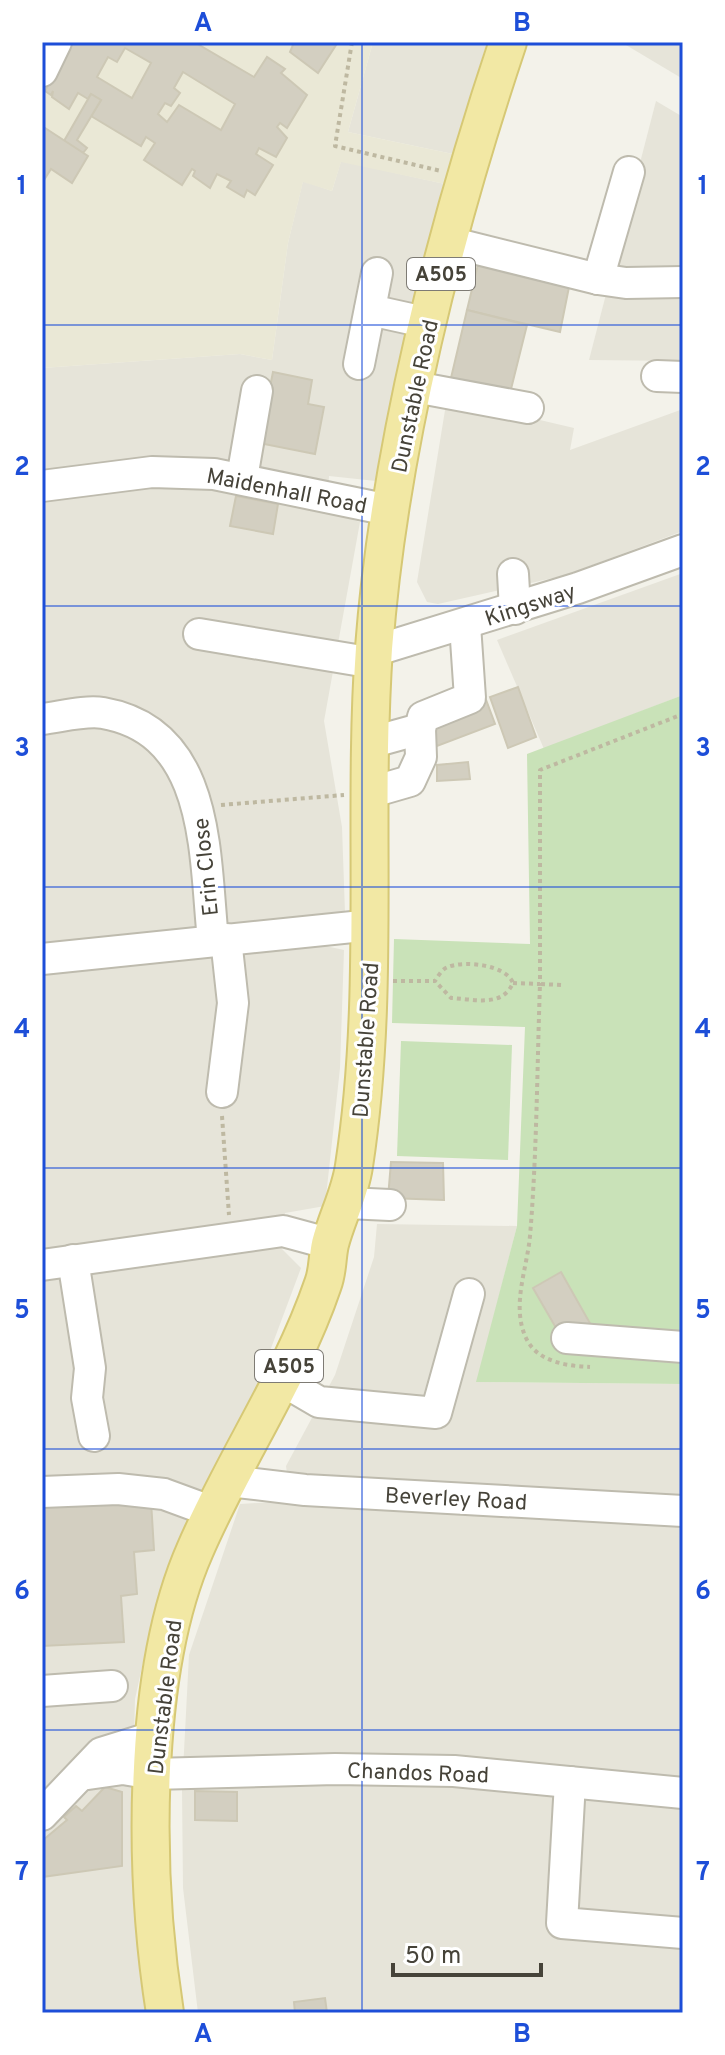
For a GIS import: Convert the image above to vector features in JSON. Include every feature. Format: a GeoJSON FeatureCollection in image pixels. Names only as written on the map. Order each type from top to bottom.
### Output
{"type":"FeatureCollection","features":[{"type":"Feature","properties":{"kind":"main road","name":"Dunstable Road"},"geometry":{"type":"LineString","coordinates":[[165,2013],[155,1950],[153,1774],[165,1653],[193,1553],[283,1381],[326,1279],[331,1244],[347,1203],[367,1061],[372,925],[374,657],[389,510],[449,242],[477,136],[508,42]]}},
{"type":"Feature","properties":{"kind":"street"},"geometry":{"type":"LineString","coordinates":[[42,71],[56,42]]}},
{"type":"Feature","properties":{"kind":"street"},"geometry":{"type":"LineString","coordinates":[[598,279],[629,172]]}},
{"type":"Feature","properties":{"kind":"street"},"geometry":{"type":"LineString","coordinates":[[449,242],[598,279],[626,283],[683,282]]}},
{"type":"Feature","properties":{"kind":"street"},"geometry":{"type":"LineString","coordinates":[[359,364],[377,273]]}},
{"type":"Feature","properties":{"kind":"street"},"geometry":{"type":"LineString","coordinates":[[370,310],[429,323]]}},
{"type":"Feature","properties":{"kind":"street"},"geometry":{"type":"LineString","coordinates":[[415,387],[528,408]]}},
{"type":"Feature","properties":{"kind":"street"},"geometry":{"type":"LineString","coordinates":[[242,478],[257,391]]}},
{"type":"Feature","properties":{"kind":"street","name":"Maidenhall Road"},"geometry":{"type":"LineString","coordinates":[[42,486],[152,472],[242,478],[389,510]]}},
{"type":"Feature","properties":{"kind":"street","name":"Kingsway"},"geometry":{"type":"LineString","coordinates":[[374,657],[683,550]]}},
{"type":"Feature","properties":{"kind":"street"},"geometry":{"type":"LineString","coordinates":[[513,574],[515,609]]}},
{"type":"Feature","properties":{"kind":"street"},"geometry":{"type":"LineString","coordinates":[[372,793],[410,781],[421,757],[423,717],[470,698],[465,625]]}},
{"type":"Feature","properties":{"kind":"street"},"geometry":{"type":"LineString","coordinates":[[199,634],[374,657]]}},
{"type":"Feature","properties":{"kind":"street","name":"Erin Close"},"geometry":{"type":"LineString","coordinates":[[42,719],[101,712],[148,726],[182,766],[198,807],[233,1003],[222,1092]]}},
{"type":"Feature","properties":{"kind":"street"},"geometry":{"type":"LineString","coordinates":[[373,742],[420,729]]}},
{"type":"Feature","properties":{"kind":"street"},"geometry":{"type":"LineString","coordinates":[[42,959],[372,925]]}},
{"type":"Feature","properties":{"kind":"street"},"geometry":{"type":"LineString","coordinates":[[347,1203],[390,1205]]}},
{"type":"Feature","properties":{"kind":"street"},"geometry":{"type":"LineString","coordinates":[[42,1265],[283,1231],[331,1244]]}},
{"type":"Feature","properties":{"kind":"street"},"geometry":{"type":"LineString","coordinates":[[73,1260],[90,1368],[87,1398],[94,1436]]}},
{"type":"Feature","properties":{"kind":"street"},"geometry":{"type":"LineString","coordinates":[[283,1381],[319,1402],[436,1413],[469,1294]]}},
{"type":"Feature","properties":{"kind":"street"},"geometry":{"type":"LineString","coordinates":[[567,1338],[683,1347]]}},
{"type":"Feature","properties":{"kind":"street","name":"Beverley Road"},"geometry":{"type":"LineString","coordinates":[[42,1492],[118,1489],[221,1497],[305,1490],[683,1511]]}},
{"type":"Feature","properties":{"kind":"street"},"geometry":{"type":"LineString","coordinates":[[42,1691],[112,1686]]}},
{"type":"Feature","properties":{"kind":"street"},"geometry":{"type":"LineString","coordinates":[[42,1815],[101,1753],[156,1736]]}},
{"type":"Feature","properties":{"kind":"street","name":"Chandos Road"},"geometry":{"type":"LineString","coordinates":[[81,1775],[123,1769],[153,1774],[335,1769],[439,1771],[683,1793]]}},
{"type":"Feature","properties":{"kind":"street"},"geometry":{"type":"LineString","coordinates":[[570,1782],[562,1923],[683,1933]]}},
{"type":"Feature","properties":{"kind":"path"},"geometry":{"type":"LineString","coordinates":[[352,42],[335,146],[449,173]]}},
{"type":"Feature","properties":{"kind":"path"},"geometry":{"type":"LineString","coordinates":[[599,1365],[568,1365],[541,1354],[526,1338],[520,1317],[530,1238],[540,984],[540,770],[683,714]]}},
{"type":"Feature","properties":{"kind":"path"},"geometry":{"type":"LineString","coordinates":[[198,807],[372,793]]}},
{"type":"Feature","properties":{"kind":"path"},"geometry":{"type":"LineString","coordinates":[[435,981],[441,972],[452,966],[499,967],[509,973],[513,983]]}},
{"type":"Feature","properties":{"kind":"path"},"geometry":{"type":"LineString","coordinates":[[387,981],[435,981],[451,998],[496,1000],[505,996],[513,983]]}},
{"type":"Feature","properties":{"kind":"path"},"geometry":{"type":"LineString","coordinates":[[513,983],[561,985]]}},
{"type":"Feature","properties":{"kind":"path"},"geometry":{"type":"LineString","coordinates":[[222,1092],[222,1150],[231,1237]]}},
{"type":"Feature","properties":{"kind":"shaded area"},"geometry":{"type":"Polygon","coordinates":[[[42,42],[373,42],[348,132],[453,154],[445,184],[341,162],[332,191],[303,182],[288,243],[272,360],[240,354],[42,368],[42,42]]]}},
{"type":"Feature","properties":{"kind":"shaded area"},"geometry":{"type":"Polygon","coordinates":[[[373,42],[487,42],[453,154],[348,132],[373,42]]]}},
{"type":"Feature","properties":{"kind":"shaded area"},"geometry":{"type":"Polygon","coordinates":[[[621,42],[683,42],[683,79],[621,42]]]}},
{"type":"Feature","properties":{"kind":"shaded area"},"geometry":{"type":"Polygon","coordinates":[[[656,101],[683,117],[683,361],[589,360],[656,101]]]}},
{"type":"Feature","properties":{"kind":"shaded area"},"geometry":{"type":"Polygon","coordinates":[[[341,161],[445,184],[376,481],[329,476],[327,512],[360,522],[324,721],[342,827],[345,913],[320,914],[321,945],[344,950],[340,1068],[325,1206],[285,1213],[280,1247],[301,1268],[255,1391],[226,1445],[212,1483],[167,1576],[146,1649],[135,1699],[133,1778],[140,1976],[146,2013],[42,2013],[42,368],[240,354],[272,360],[288,243],[303,181],[332,191],[341,161]]]}},
{"type":"Feature","properties":{"kind":"shaded area"},"geometry":{"type":"Polygon","coordinates":[[[447,398],[574,428],[570,450],[683,409],[683,531],[566,575],[438,604],[427,602],[417,582],[447,398]]]}},
{"type":"Feature","properties":{"kind":"shaded area"},"geometry":{"type":"Polygon","coordinates":[[[683,573],[683,695],[544,749],[497,640],[683,573]]]}},
{"type":"Feature","properties":{"kind":"shaded area"},"geometry":{"type":"Polygon","coordinates":[[[377,1224],[517,1226],[477,1382],[683,1384],[683,2013],[198,2013],[183,1888],[182,1790],[189,1655],[240,1504],[291,1501],[286,1466],[335,1375],[374,1257],[377,1224]]]}},
{"type":"Feature","properties":{"kind":"green space"},"geometry":{"type":"Polygon","coordinates":[[[683,695],[683,1384],[476,1382],[517,1226],[525,1027],[392,1023],[394,939],[530,944],[527,754],[683,695]]]}},
{"type":"Feature","properties":{"kind":"green space"},"geometry":{"type":"Polygon","coordinates":[[[401,1041],[512,1045],[508,1160],[397,1156],[401,1041]]]}},
{"type":"Feature","properties":{"kind":"building"},"geometry":{"type":"Polygon","coordinates":[[[71,42],[194,42],[254,77],[267,57],[285,69],[281,73],[307,95],[287,128],[280,123],[277,127],[287,138],[276,157],[259,148],[256,154],[273,165],[255,195],[247,190],[244,197],[227,187],[231,181],[217,174],[210,188],[193,176],[195,171],[192,169],[182,185],[144,160],[155,143],[146,137],[141,146],[91,116],[101,100],[91,94],[88,99],[78,93],[69,109],[52,97],[53,91],[51,95],[45,91],[71,42]],[[125,48],[117,62],[108,57],[97,77],[132,98],[151,63],[125,48]],[[183,72],[174,88],[180,93],[171,106],[165,103],[158,114],[167,122],[179,105],[221,130],[235,104],[183,72]]]}},
{"type":"Feature","properties":{"kind":"building"},"geometry":{"type":"Polygon","coordinates":[[[288,42],[338,42],[318,73],[290,52],[293,45],[288,42]]]}},
{"type":"Feature","properties":{"kind":"building"},"geometry":{"type":"Polygon","coordinates":[[[91,94],[101,100],[77,140],[87,148],[83,153],[64,141],[91,94]]]}},
{"type":"Feature","properties":{"kind":"building"},"geometry":{"type":"Polygon","coordinates":[[[42,126],[88,156],[72,183],[51,169],[42,183],[42,126]]]}},
{"type":"Feature","properties":{"kind":"building"},"geometry":{"type":"Polygon","coordinates":[[[480,256],[556,274],[553,284],[569,287],[560,332],[467,310],[480,256]]]}},
{"type":"Feature","properties":{"kind":"building"},"geometry":{"type":"Polygon","coordinates":[[[467,310],[527,325],[510,393],[451,378],[467,310]]]}},
{"type":"Feature","properties":{"kind":"building"},"geometry":{"type":"Polygon","coordinates":[[[273,372],[312,380],[308,404],[324,407],[315,454],[259,443],[273,372]]]}},
{"type":"Feature","properties":{"kind":"building"},"geometry":{"type":"Polygon","coordinates":[[[236,496],[278,504],[273,534],[230,526],[236,496]]]}},
{"type":"Feature","properties":{"kind":"building"},"geometry":{"type":"Polygon","coordinates":[[[518,687],[536,737],[508,748],[490,697],[518,687]]]}},
{"type":"Feature","properties":{"kind":"building"},"geometry":{"type":"Polygon","coordinates":[[[485,697],[495,724],[437,746],[428,720],[485,697]]]}},
{"type":"Feature","properties":{"kind":"building"},"geometry":{"type":"Polygon","coordinates":[[[468,762],[470,779],[437,781],[437,765],[468,762]]]}},
{"type":"Feature","properties":{"kind":"building"},"geometry":{"type":"Polygon","coordinates":[[[391,1162],[443,1163],[444,1200],[388,1198],[391,1162]]]}},
{"type":"Feature","properties":{"kind":"building"},"geometry":{"type":"Polygon","coordinates":[[[561,1272],[591,1325],[563,1340],[533,1288],[561,1272]]]}},
{"type":"Feature","properties":{"kind":"building"},"geometry":{"type":"Polygon","coordinates":[[[151,1501],[154,1550],[134,1552],[137,1594],[121,1596],[124,1642],[42,1646],[42,1504],[151,1501]]]}},
{"type":"Feature","properties":{"kind":"building"},"geometry":{"type":"Polygon","coordinates":[[[105,1787],[122,1792],[122,1866],[42,1877],[42,1841],[67,1820],[64,1817],[76,1806],[82,1811],[105,1787]]]}},
{"type":"Feature","properties":{"kind":"building"},"geometry":{"type":"Polygon","coordinates":[[[195,1791],[237,1792],[237,1821],[195,1820],[195,1791]]]}},
{"type":"Feature","properties":{"kind":"building"},"geometry":{"type":"Polygon","coordinates":[[[325,1998],[327,2013],[295,2013],[294,2002],[325,1998]]]}}]}
